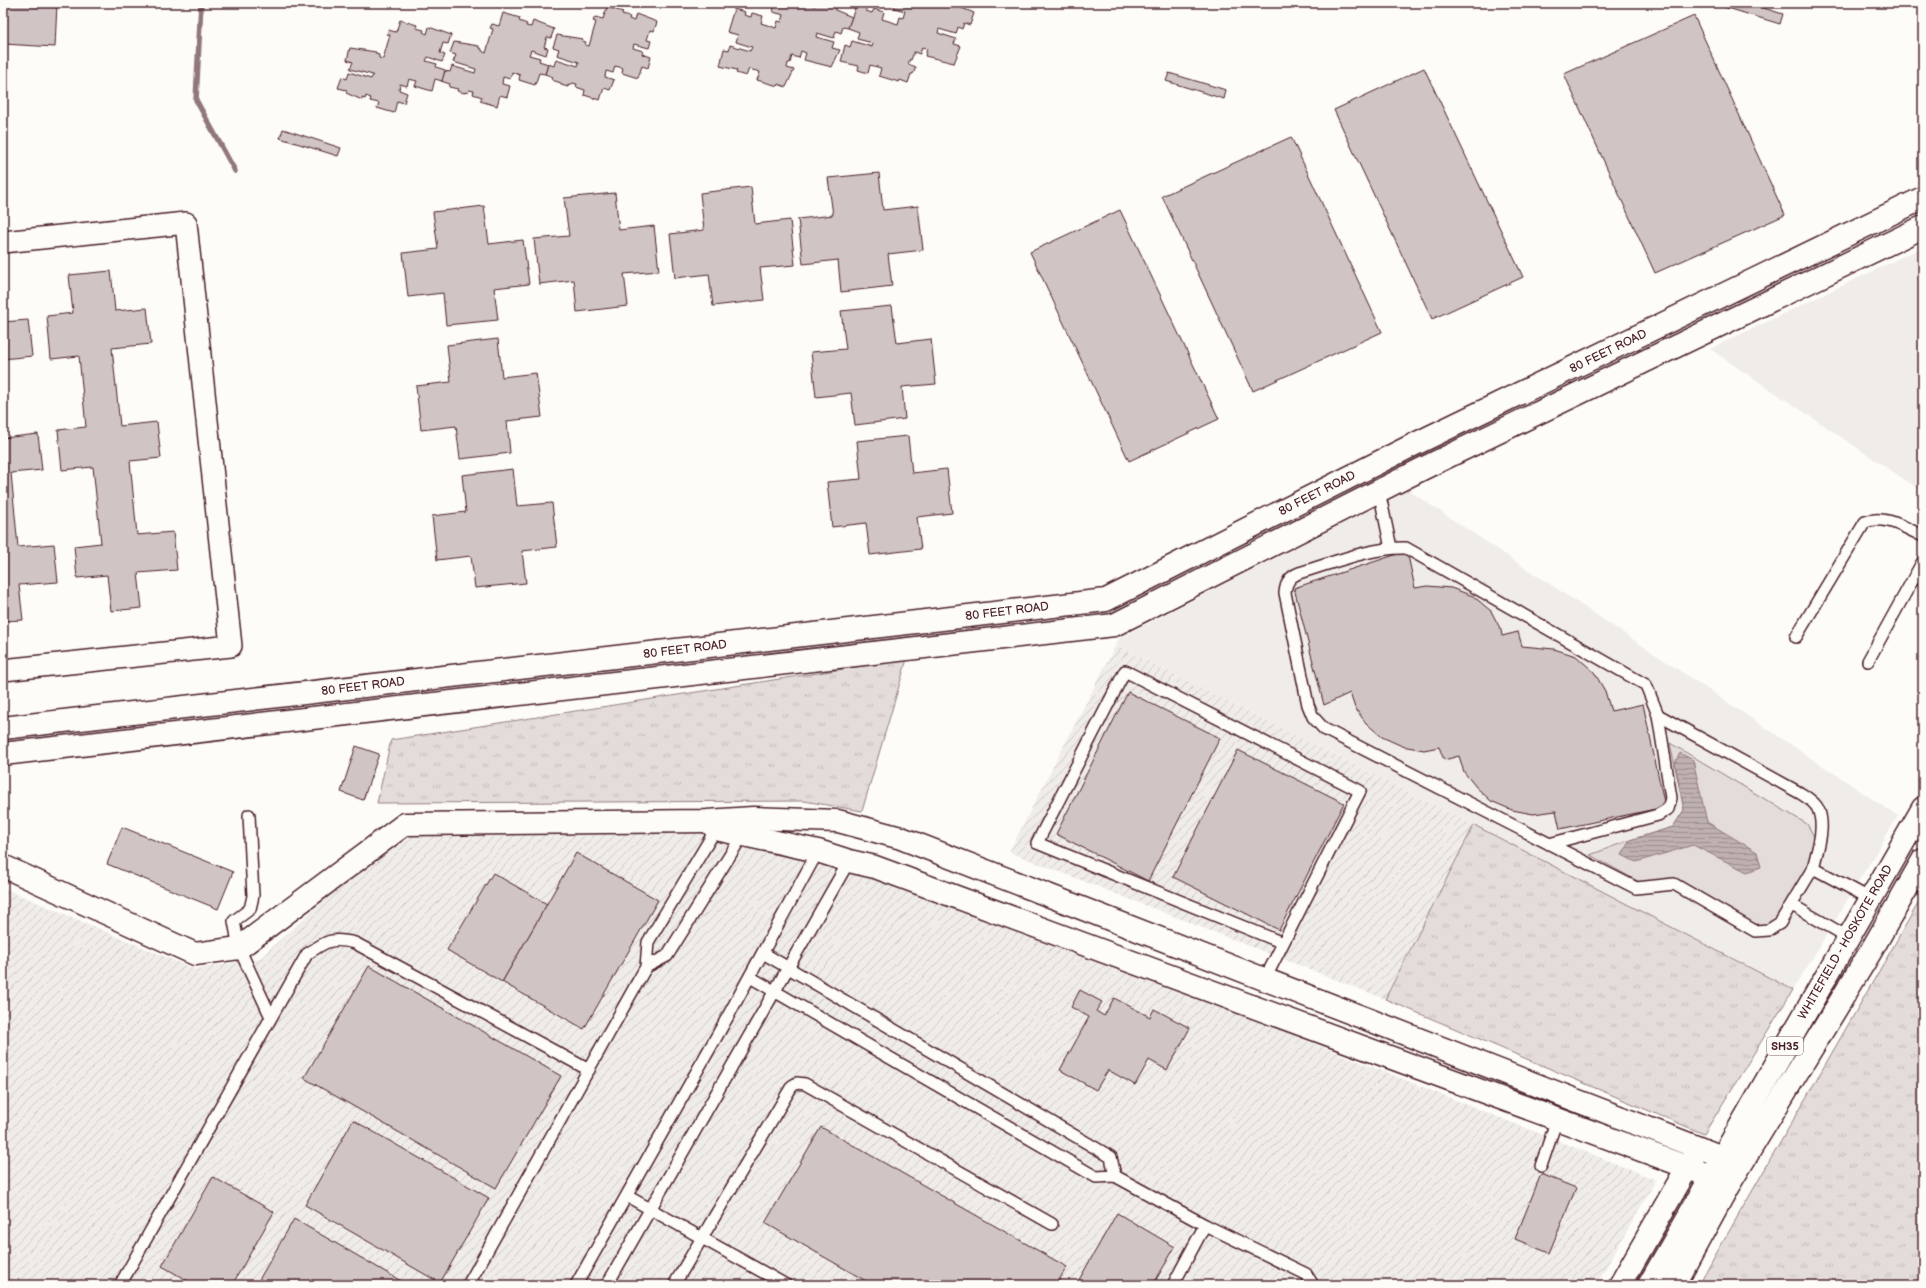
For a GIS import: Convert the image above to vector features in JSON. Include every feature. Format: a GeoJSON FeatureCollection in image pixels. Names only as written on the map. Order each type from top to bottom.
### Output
{"type":"FeatureCollection","features":[{"type":"Feature","properties":{"kind":"street","name":"80 FEET ROAD"},"geometry":{"type":"LineString","coordinates":[[3,728],[1106,600],[1420,441],[1923,198]]}},
{"type":"Feature","properties":{"kind":"street"},"geometry":{"type":"LineString","coordinates":[[3,242],[186,223],[231,646],[3,670]]}},
{"type":"Feature","properties":{"kind":"street"},"geometry":{"type":"LineString","coordinates":[[3,754],[1114,625],[1379,491],[1923,227]]}},
{"type":"Feature","properties":{"kind":"street","name":"WHITEFIELD - HOSKOTE ROAD"},"geometry":{"type":"LineString","coordinates":[[1731,1161],[1848,937],[1923,808]]}},
{"type":"Feature","properties":{"kind":"street"},"geometry":{"type":"LineString","coordinates":[[3,866],[195,954],[239,948],[405,824],[711,825],[753,818],[838,821],[901,838],[1566,1095],[1731,1161]]}},
{"type":"Feature","properties":{"kind":"street"},"geometry":{"type":"LineString","coordinates":[[711,825],[742,836],[818,851],[849,862],[875,867],[1687,1167],[1719,1181]]}},
{"type":"Feature","properties":{"kind":"street","name":"WHITEFIELD - HOSKOTE ROAD"},"geometry":{"type":"LineString","coordinates":[[1649,1285],[1871,951],[1923,860]]}},
{"type":"Feature","properties":{"kind":"street"},"geometry":{"type":"LineString","coordinates":[[1557,1120],[1566,1095]]}},
{"type":"Feature","properties":{"kind":"street"},"geometry":{"type":"LineString","coordinates":[[1620,1285],[1699,1148]]}},
{"type":"Feature","properties":{"kind":"street","name":"WHITEFIELD - HOSKOTE ROAD"},"geometry":{"type":"LineString","coordinates":[[1674,1285],[1719,1181]]}},
{"type":"Feature","properties":{"kind":"lane"},"geometry":{"type":"LineString","coordinates":[[1379,491],[1391,548]]}},
{"type":"Feature","properties":{"kind":"lane"},"geometry":{"type":"LineString","coordinates":[[1796,637],[1865,522],[1872,519],[1888,520],[1923,536]]}},
{"type":"Feature","properties":{"kind":"lane"},"geometry":{"type":"LineString","coordinates":[[1549,844],[1658,816],[1668,810],[1672,798],[1658,715],[1646,685],[1406,548],[1391,548],[1299,572],[1289,579],[1286,585],[1285,594],[1308,705],[1313,717],[1324,729],[1549,844],[1636,888],[1674,884],[1755,931],[1769,930],[1780,923],[1813,868],[1820,840],[1821,821],[1818,808],[1800,793],[1658,715]]}},
{"type":"Feature","properties":{"kind":"lane"},"geometry":{"type":"LineString","coordinates":[[1868,661],[1923,561]]}},
{"type":"Feature","properties":{"kind":"lane"},"geometry":{"type":"LineString","coordinates":[[1264,979],[1283,943],[1360,791],[1125,671],[1037,843],[1283,943]]}},
{"type":"Feature","properties":{"kind":"lane"},"geometry":{"type":"LineString","coordinates":[[249,815],[253,896],[250,909],[234,921],[239,948],[271,1017]]}},
{"type":"Feature","properties":{"kind":"lane"},"geometry":{"type":"LineString","coordinates":[[468,1285],[646,967],[648,942],[711,825]]}},
{"type":"Feature","properties":{"kind":"lane"},"geometry":{"type":"LineString","coordinates":[[646,967],[666,956],[742,836]]}},
{"type":"Feature","properties":{"kind":"lane"},"geometry":{"type":"LineString","coordinates":[[576,1285],[750,977],[818,851]]}},
{"type":"Feature","properties":{"kind":"lane"},"geometry":{"type":"LineString","coordinates":[[607,1285],[849,862]]}},
{"type":"Feature","properties":{"kind":"lane"},"geometry":{"type":"LineString","coordinates":[[1813,868],[1871,899]]}},
{"type":"Feature","properties":{"kind":"lane"},"geometry":{"type":"LineString","coordinates":[[1792,905],[1848,937]]}},
{"type":"Feature","properties":{"kind":"lane"},"geometry":{"type":"LineString","coordinates":[[120,1285],[307,954],[328,940],[342,939],[355,942],[589,1070]]}},
{"type":"Feature","properties":{"kind":"lane"},"geometry":{"type":"LineString","coordinates":[[763,953],[1111,1157],[1115,1176]]}},
{"type":"Feature","properties":{"kind":"lane"},"geometry":{"type":"LineString","coordinates":[[750,977],[1096,1177],[1115,1176],[1205,1225],[1306,1274],[1313,1285]]}},
{"type":"Feature","properties":{"kind":"lane"},"geometry":{"type":"LineString","coordinates":[[674,1285],[792,1086],[797,1083],[805,1084],[1052,1224]]}},
{"type":"Feature","properties":{"kind":"lane"},"geometry":{"type":"LineString","coordinates":[[1541,1166],[1557,1120]]}},
{"type":"Feature","properties":{"kind":"lane"},"geometry":{"type":"LineString","coordinates":[[627,1196],[786,1285]]}},
{"type":"Feature","properties":{"kind":"lane"},"geometry":{"type":"LineString","coordinates":[[1173,1285],[1205,1225]]}},
{"type":"Feature","properties":{"kind":"shaded area"},"geometry":{"type":"Polygon","coordinates":[[[1923,247],[1923,492],[1710,349],[1923,247]]]}},
{"type":"Feature","properties":{"kind":"shaded area"},"geometry":{"type":"Polygon","coordinates":[[[1408,490],[1898,816],[1793,990],[1474,825],[1116,645],[1119,638],[1408,490]]]}},
{"type":"Feature","properties":{"kind":"shaded area"},"geometry":{"type":"Polygon","coordinates":[[[1116,645],[1474,825],[1385,999],[1009,852],[1116,645]]]}},
{"type":"Feature","properties":{"kind":"shaded area"},"geometry":{"type":"Polygon","coordinates":[[[1680,753],[1693,760],[1707,822],[1757,852],[1761,867],[1747,872],[1693,845],[1636,862],[1622,855],[1630,840],[1673,827],[1684,810],[1675,763],[1680,753]]]}},
{"type":"Feature","properties":{"kind":"shaded area"},"geometry":{"type":"Polygon","coordinates":[[[425,828],[701,829],[904,880],[1656,1180],[1596,1285],[3,1285],[3,888],[194,969],[259,959],[376,853],[425,828]]]}},
{"type":"Feature","properties":{"kind":"green space"},"geometry":{"type":"Polygon","coordinates":[[[907,659],[862,811],[804,801],[377,803],[391,740],[907,659]]]}},
{"type":"Feature","properties":{"kind":"green space"},"geometry":{"type":"Polygon","coordinates":[[[1670,743],[1807,824],[1820,847],[1776,923],[1758,928],[1678,880],[1647,886],[1590,855],[1630,840],[1673,827],[1684,810],[1670,743]]]}},
{"type":"Feature","properties":{"kind":"green space"},"geometry":{"type":"Polygon","coordinates":[[[1474,825],[1793,990],[1704,1134],[1385,999],[1474,825]]]}},
{"type":"Feature","properties":{"kind":"green space"},"geometry":{"type":"Polygon","coordinates":[[[1923,895],[1923,1285],[1699,1285],[1716,1254],[1923,895]]]}},
{"type":"Feature","properties":{"kind":"building"},"geometry":{"type":"Polygon","coordinates":[[[3,3],[57,3],[55,47],[3,44],[3,3]]]}},
{"type":"Feature","properties":{"kind":"building"},"geometry":{"type":"Polygon","coordinates":[[[775,3],[807,3],[815,6],[816,3],[830,3],[837,5],[835,10],[852,17],[848,28],[843,27],[841,33],[836,31],[834,38],[817,33],[816,37],[834,42],[832,48],[840,50],[832,67],[804,60],[806,53],[801,51],[799,58],[792,56],[790,63],[788,63],[787,68],[794,70],[786,87],[757,80],[760,72],[749,69],[746,76],[736,73],[737,70],[720,66],[724,49],[729,50],[730,45],[750,51],[752,47],[736,42],[738,35],[727,32],[734,9],[745,12],[744,15],[751,17],[752,13],[763,16],[761,23],[776,28],[778,21],[782,22],[784,15],[773,12],[775,3]]]}},
{"type":"Feature","properties":{"kind":"building"},"geometry":{"type":"Polygon","coordinates":[[[896,3],[958,3],[957,6],[974,13],[970,25],[964,23],[962,29],[958,27],[956,34],[939,29],[938,33],[956,39],[954,44],[961,46],[954,63],[925,56],[927,49],[922,47],[920,54],[914,52],[908,64],[916,67],[913,74],[911,74],[908,83],[879,76],[881,68],[870,65],[868,73],[858,70],[859,66],[841,62],[845,45],[850,47],[852,41],[872,47],[873,43],[857,39],[859,32],[848,28],[856,5],[866,8],[866,11],[872,13],[874,9],[884,12],[882,19],[898,24],[900,17],[903,18],[905,11],[894,8],[896,3]]]}},
{"type":"Feature","properties":{"kind":"building"},"geometry":{"type":"Polygon","coordinates":[[[1722,3],[1747,3],[1783,14],[1780,24],[1721,6],[1722,3]]]}},
{"type":"Feature","properties":{"kind":"building"},"geometry":{"type":"Polygon","coordinates":[[[607,7],[623,12],[622,15],[630,17],[629,19],[634,21],[636,14],[657,22],[654,31],[650,30],[647,40],[651,41],[649,48],[634,44],[633,48],[643,51],[642,54],[651,57],[648,68],[642,66],[638,78],[622,73],[623,68],[615,66],[613,73],[606,71],[605,77],[614,80],[610,90],[604,88],[600,100],[584,95],[585,90],[576,87],[577,84],[572,83],[571,86],[568,85],[568,87],[561,85],[561,83],[552,80],[553,77],[545,74],[548,64],[554,66],[556,59],[578,66],[579,62],[557,55],[559,49],[553,47],[557,35],[583,39],[582,41],[586,42],[585,45],[589,46],[596,22],[593,21],[595,17],[603,19],[607,7]]]}},
{"type":"Feature","properties":{"kind":"building"},"geometry":{"type":"Polygon","coordinates":[[[503,13],[520,18],[519,21],[527,24],[526,26],[531,27],[533,21],[554,29],[551,38],[547,37],[544,47],[548,48],[546,55],[531,50],[529,55],[540,58],[539,61],[548,64],[545,74],[539,73],[535,85],[519,80],[520,75],[512,72],[510,79],[503,77],[502,84],[510,86],[507,97],[500,95],[497,106],[480,101],[482,97],[473,94],[474,91],[469,90],[468,93],[465,93],[457,91],[458,89],[449,87],[450,84],[441,81],[445,71],[450,72],[452,66],[475,73],[476,69],[453,62],[456,55],[450,53],[454,42],[479,46],[482,51],[486,53],[493,29],[490,28],[492,24],[499,26],[503,13]]]}},
{"type":"Feature","properties":{"kind":"building"},"geometry":{"type":"Polygon","coordinates":[[[1694,16],[1785,215],[1655,273],[1564,74],[1694,16]]]}},
{"type":"Feature","properties":{"kind":"building"},"geometry":{"type":"Polygon","coordinates":[[[400,20],[417,25],[416,28],[424,30],[423,32],[427,34],[429,27],[451,35],[448,44],[443,43],[440,53],[445,55],[442,62],[428,57],[426,61],[437,64],[436,67],[445,70],[442,81],[435,79],[432,91],[415,86],[417,81],[409,79],[407,86],[400,84],[399,90],[407,93],[404,103],[397,101],[394,113],[377,108],[379,103],[370,101],[371,98],[366,96],[365,99],[362,98],[362,100],[346,93],[347,90],[338,88],[342,77],[347,79],[349,72],[371,79],[373,75],[350,69],[353,62],[347,60],[350,48],[376,52],[376,54],[379,55],[379,58],[383,59],[390,35],[387,34],[388,30],[396,32],[400,20]]]}},
{"type":"Feature","properties":{"kind":"building"},"geometry":{"type":"Polygon","coordinates":[[[1424,68],[1523,277],[1432,319],[1334,110],[1424,68]]]}},
{"type":"Feature","properties":{"kind":"building"},"geometry":{"type":"Polygon","coordinates":[[[1169,73],[1226,90],[1224,99],[1166,81],[1169,73]]]}},
{"type":"Feature","properties":{"kind":"building"},"geometry":{"type":"Polygon","coordinates":[[[283,129],[341,148],[338,156],[280,138],[283,129]]]}},
{"type":"Feature","properties":{"kind":"building"},"geometry":{"type":"Polygon","coordinates":[[[1291,137],[1382,332],[1253,391],[1162,196],[1291,137]]]}},
{"type":"Feature","properties":{"kind":"building"},"geometry":{"type":"Polygon","coordinates":[[[879,173],[883,210],[918,206],[923,250],[888,254],[892,286],[841,292],[838,260],[803,264],[798,219],[833,215],[828,178],[879,173]]]}},
{"type":"Feature","properties":{"kind":"building"},"geometry":{"type":"Polygon","coordinates":[[[751,187],[755,224],[790,220],[795,265],[760,268],[764,300],[713,306],[709,274],[675,278],[670,234],[704,230],[700,193],[751,187]]]}},
{"type":"Feature","properties":{"kind":"building"},"geometry":{"type":"Polygon","coordinates":[[[615,193],[619,230],[654,226],[659,271],[624,274],[628,306],[577,312],[574,280],[539,284],[534,239],[569,236],[564,198],[615,193]]]}},
{"type":"Feature","properties":{"kind":"building"},"geometry":{"type":"Polygon","coordinates":[[[484,206],[489,244],[523,240],[529,284],[494,288],[498,320],[446,325],[443,293],[408,297],[403,253],[438,249],[433,212],[484,206]]]}},
{"type":"Feature","properties":{"kind":"building"},"geometry":{"type":"Polygon","coordinates":[[[1120,210],[1219,419],[1129,461],[1030,252],[1120,210]]]}},
{"type":"Feature","properties":{"kind":"building"},"geometry":{"type":"Polygon","coordinates":[[[111,271],[115,311],[147,308],[151,344],[112,348],[120,426],[157,422],[161,458],[130,461],[137,535],[173,532],[177,570],[138,573],[142,608],[111,611],[107,575],[77,578],[74,546],[101,543],[93,467],[62,470],[58,430],[86,427],[79,356],[51,359],[47,316],[73,313],[69,275],[111,271]]]}},
{"type":"Feature","properties":{"kind":"building"},"geometry":{"type":"Polygon","coordinates":[[[892,306],[897,343],[931,339],[936,384],[902,387],[905,419],[855,425],[851,393],[816,397],[811,352],[846,349],[841,311],[892,306]]]}},
{"type":"Feature","properties":{"kind":"building"},"geometry":{"type":"Polygon","coordinates":[[[28,320],[32,356],[3,359],[3,322],[28,320]]]}},
{"type":"Feature","properties":{"kind":"building"},"geometry":{"type":"Polygon","coordinates":[[[498,339],[502,377],[536,373],[542,417],[507,421],[510,453],[460,459],[456,426],[421,430],[416,386],[451,382],[447,345],[498,339]]]}},
{"type":"Feature","properties":{"kind":"building"},"geometry":{"type":"Polygon","coordinates":[[[38,434],[42,470],[11,473],[18,547],[54,544],[58,582],[19,585],[23,620],[3,621],[3,438],[38,434]]]}},
{"type":"Feature","properties":{"kind":"building"},"geometry":{"type":"Polygon","coordinates":[[[908,436],[912,473],[947,469],[952,513],[917,517],[921,549],[870,555],[866,523],[832,527],[827,482],[861,479],[857,441],[908,436]]]}},
{"type":"Feature","properties":{"kind":"building"},"geometry":{"type":"Polygon","coordinates":[[[513,469],[517,506],[552,503],[557,547],[522,551],[526,583],[475,588],[471,556],[437,560],[432,516],[466,512],[462,475],[513,469]]]}},
{"type":"Feature","properties":{"kind":"building"},"geometry":{"type":"Polygon","coordinates":[[[1407,551],[1415,588],[1427,586],[1451,588],[1473,596],[1491,611],[1501,630],[1502,636],[1518,632],[1522,646],[1554,649],[1576,656],[1594,672],[1605,691],[1611,711],[1643,704],[1665,807],[1560,829],[1556,811],[1533,814],[1512,810],[1491,801],[1476,787],[1464,772],[1459,756],[1444,760],[1439,747],[1424,750],[1402,746],[1382,737],[1366,723],[1355,708],[1350,693],[1324,705],[1294,588],[1407,551]]]}},
{"type":"Feature","properties":{"kind":"building"},"geometry":{"type":"Polygon","coordinates":[[[1128,692],[1220,738],[1148,881],[1056,834],[1128,692]]]}},
{"type":"Feature","properties":{"kind":"building"},"geometry":{"type":"Polygon","coordinates":[[[356,746],[379,754],[363,800],[341,792],[356,746]]]}},
{"type":"Feature","properties":{"kind":"building"},"geometry":{"type":"Polygon","coordinates":[[[1238,750],[1344,803],[1279,930],[1173,877],[1238,750]]]}},
{"type":"Feature","properties":{"kind":"building"},"geometry":{"type":"Polygon","coordinates":[[[122,827],[233,872],[218,909],[107,864],[122,827]]]}},
{"type":"Feature","properties":{"kind":"building"},"geometry":{"type":"Polygon","coordinates":[[[576,853],[658,900],[584,1029],[502,982],[576,853]]]}},
{"type":"Feature","properties":{"kind":"building"},"geometry":{"type":"Polygon","coordinates":[[[493,873],[547,904],[502,982],[447,950],[493,873]]]}},
{"type":"Feature","properties":{"kind":"building"},"geometry":{"type":"Polygon","coordinates":[[[369,966],[561,1076],[496,1188],[304,1078],[369,966]]]}},
{"type":"Feature","properties":{"kind":"building"},"geometry":{"type":"Polygon","coordinates":[[[1080,990],[1102,1002],[1096,1011],[1104,1016],[1114,998],[1150,1017],[1154,1009],[1190,1028],[1167,1070],[1149,1060],[1135,1085],[1108,1070],[1096,1090],[1060,1070],[1089,1017],[1071,1007],[1080,990]]]}},
{"type":"Feature","properties":{"kind":"building"},"geometry":{"type":"Polygon","coordinates":[[[353,1120],[489,1198],[440,1283],[305,1205],[353,1120]]]}},
{"type":"Feature","properties":{"kind":"building"},"geometry":{"type":"Polygon","coordinates":[[[821,1127],[1067,1267],[1056,1285],[873,1285],[765,1223],[821,1127]]]}},
{"type":"Feature","properties":{"kind":"building"},"geometry":{"type":"Polygon","coordinates":[[[1541,1174],[1576,1188],[1549,1253],[1515,1239],[1541,1174]]]}},
{"type":"Feature","properties":{"kind":"building"},"geometry":{"type":"Polygon","coordinates":[[[213,1177],[274,1212],[232,1285],[195,1285],[162,1266],[213,1177]]]}},
{"type":"Feature","properties":{"kind":"building"},"geometry":{"type":"Polygon","coordinates":[[[1117,1213],[1175,1247],[1153,1285],[1076,1285],[1117,1213]]]}},
{"type":"Feature","properties":{"kind":"building"},"geometry":{"type":"Polygon","coordinates":[[[294,1219],[408,1285],[256,1285],[294,1219]]]}},
{"type":"Feature","properties":{"kind":"waterway"},"geometry":{"type":"LineString","coordinates":[[201,3],[196,100],[235,171]]}}]}
